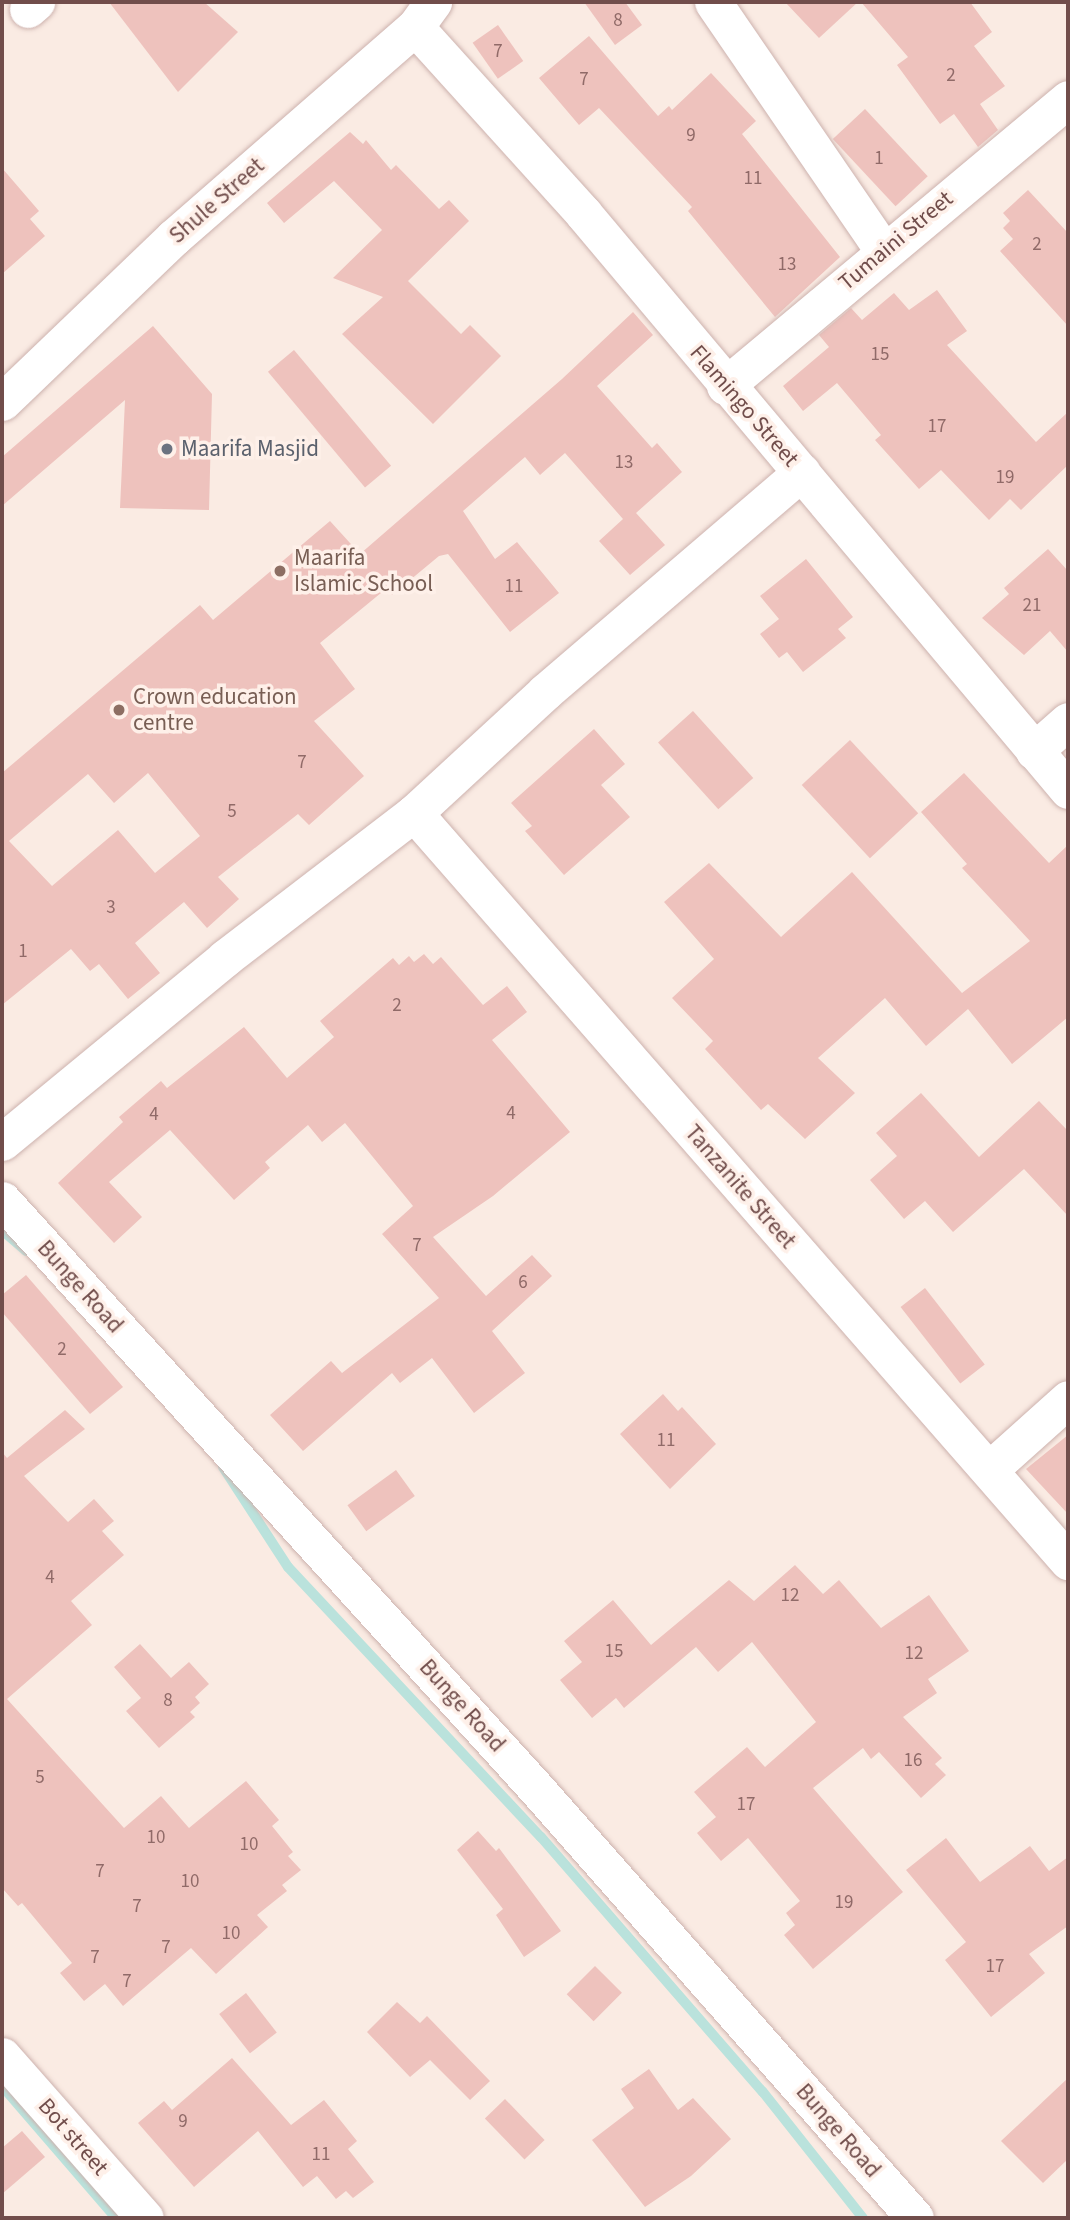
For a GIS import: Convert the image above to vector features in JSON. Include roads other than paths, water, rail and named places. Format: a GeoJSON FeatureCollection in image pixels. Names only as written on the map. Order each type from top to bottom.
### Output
{"type":"FeatureCollection","features":[{"type":"Feature","properties":{"kind":"street"},"geometry":{"type":"LineString","coordinates":[[713,2],[883,250]]}},
{"type":"Feature","properties":{"kind":"street","name":"Flamingo Street"},"geometry":{"type":"LineString","coordinates":[[424,14],[725,386],[802,472],[1068,790]]}},
{"type":"Feature","properties":{"kind":"street","name":"Shule Street"},"geometry":{"type":"LineString","coordinates":[[2,402],[173,238],[424,14]]}},
{"type":"Feature","properties":{"kind":"street","name":"Tumaini Street"},"geometry":{"type":"LineString","coordinates":[[725,386],[883,250],[1068,99]]}},
{"type":"Feature","properties":{"kind":"street"},"geometry":{"type":"LineString","coordinates":[[2,1142],[225,958],[414,813],[545,692],[802,472]]}},
{"type":"Feature","properties":{"kind":"street"},"geometry":{"type":"LineString","coordinates":[[1034,751],[1068,721]]}},
{"type":"Feature","properties":{"kind":"street","name":"Tanzanite Street"},"geometry":{"type":"LineString","coordinates":[[414,813],[1068,1561]]}},
{"type":"Feature","properties":{"kind":"street","name":"Bunge Road"},"geometry":{"type":"LineString","coordinates":[[2,1200],[534,1786],[915,2218]]}},
{"type":"Feature","properties":{"kind":"street"},"geometry":{"type":"LineString","coordinates":[[989,1470],[1068,1399]]}},
{"type":"Feature","properties":{"kind":"street","name":"Bot street"},"geometry":{"type":"LineString","coordinates":[[2,2056],[145,2218]]}},
{"type":"Feature","properties":{"kind":"waterway"},"geometry":{"type":"LineString","coordinates":[[2,1230],[26,1251]]}},
{"type":"Feature","properties":{"kind":"waterway"},"geometry":{"type":"LineString","coordinates":[[223,1467],[288,1567],[541,1837],[763,2092],[863,2218]]}},
{"type":"Feature","properties":{"kind":"waterway"},"geometry":{"type":"LineString","coordinates":[[2,2086],[116,2218]]}},
{"type":"Feature","properties":{"kind":"place","name":"Maarifa Masjid"},"geometry":{"type":"Point","coordinates":[167,449]}},
{"type":"Feature","properties":{"kind":"place","name":"Maarifa Islamic School"},"geometry":{"type":"Point","coordinates":[280,571]}},
{"type":"Feature","properties":{"kind":"place","name":"Crown education centre"},"geometry":{"type":"Point","coordinates":[119,710]}}]}
